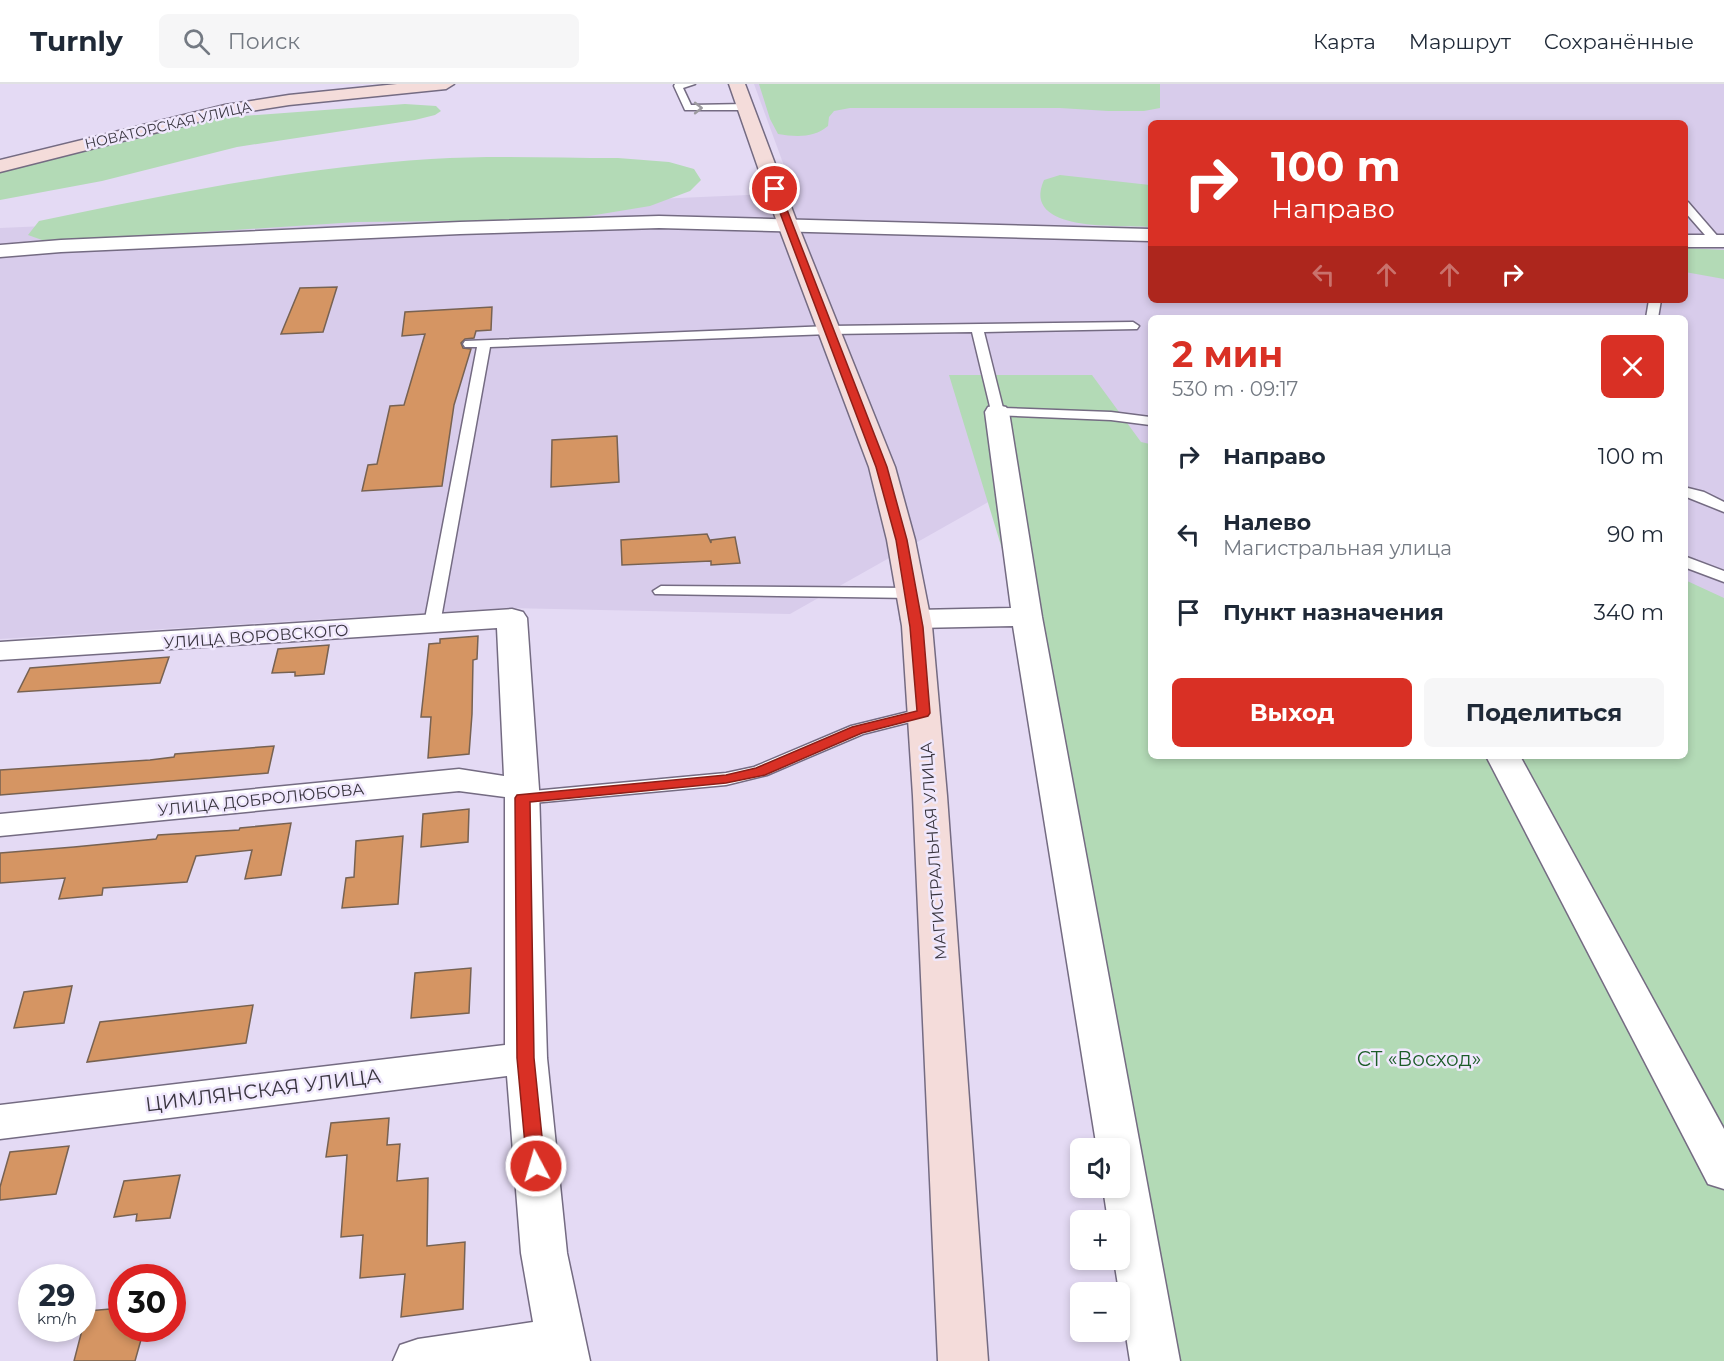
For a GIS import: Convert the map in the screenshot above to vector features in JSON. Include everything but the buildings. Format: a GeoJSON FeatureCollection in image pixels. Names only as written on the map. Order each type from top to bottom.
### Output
{"type":"FeatureCollection","features":[{"type":"Feature","properties":{"kind":"main road","name":"НОВАТОРСКАЯ УЛИЦА"},"geometry":{"type":"LineString","coordinates":[[0,166],[225,110],[289,100],[446,84]]}},
{"type":"Feature","properties":{"kind":"main road","name":"МАГИСТРАЛЬНАЯ УЛИЦА"},"geometry":{"type":"LineString","coordinates":[[741,96],[788,225],[882,467],[901,540],[913,606],[924,713],[963,1361]]}},
{"type":"Feature","properties":{"kind":"street"},"geometry":{"type":"LineString","coordinates":[[0,251],[61,246],[460,228],[659,222],[1148,235]]}},
{"type":"Feature","properties":{"kind":"street"},"geometry":{"type":"LineString","coordinates":[[1688,241],[1720,241]]}},
{"type":"Feature","properties":{"kind":"street"},"geometry":{"type":"LineString","coordinates":[[997,412],[1027,617],[1117,1138]]}},
{"type":"Feature","properties":{"kind":"street"},"geometry":{"type":"LineString","coordinates":[[913,606],[1027,617]]}},
{"type":"Feature","properties":{"kind":"street","name":"УЛИЦА ВОРОВСКОГО"},"geometry":{"type":"LineString","coordinates":[[0,651],[512,618],[522,794]]}},
{"type":"Feature","properties":{"kind":"street"},"geometry":{"type":"LineString","coordinates":[[1505,759],[1724,1171]]}},
{"type":"Feature","properties":{"kind":"street","name":"УЛИЦА ДОБРОЛЮБОВА"},"geometry":{"type":"LineString","coordinates":[[0,825],[459,780],[522,794]]}},
{"type":"Feature","properties":{"kind":"street"},"geometry":{"type":"LineString","coordinates":[[418,1361],[563,1350],[544,1253],[526,1058],[522,794]]}},
{"type":"Feature","properties":{"kind":"street","name":"ЦИМЛЯНСКАЯ УЛИЦА"},"geometry":{"type":"LineString","coordinates":[[0,1122],[526,1058]]}},
{"type":"Feature","properties":{"kind":"street"},"geometry":{"type":"LineString","coordinates":[[1127,1198],[1155,1361]]}},
{"type":"Feature","properties":{"kind":"lane"},"geometry":{"type":"LineString","coordinates":[[691,84],[678,86],[688,108],[741,96]]}},
{"type":"Feature","properties":{"kind":"lane"},"geometry":{"type":"LineString","coordinates":[[1688,208],[1720,241]]}},
{"type":"Feature","properties":{"kind":"lane"},"geometry":{"type":"LineString","coordinates":[[432,624],[476,344],[830,330],[1133,326]]}},
{"type":"Feature","properties":{"kind":"lane"},"geometry":{"type":"LineString","coordinates":[[977,328],[997,412],[1111,416],[1148,421]]}},
{"type":"Feature","properties":{"kind":"lane"},"geometry":{"type":"LineString","coordinates":[[1688,492],[1724,508]]}},
{"type":"Feature","properties":{"kind":"lane"},"geometry":{"type":"LineString","coordinates":[[1688,563],[1724,577]]}},
{"type":"Feature","properties":{"kind":"lane"},"geometry":{"type":"LineString","coordinates":[[661,591],[913,606]]}},
{"type":"Feature","properties":{"kind":"lane"},"geometry":{"type":"LineString","coordinates":[[522,794],[726,779],[760,771],[857,730],[924,713]]}},
{"type":"Feature","properties":{"kind":"shaded area"},"geometry":{"type":"Polygon","coordinates":[[[754,84],[1724,84],[1724,607],[1688,598],[1688,315],[1148,315],[1148,458],[1091,444],[790,614],[506,608],[0,639],[0,228],[794,193],[754,84]]]}},
{"type":"Feature","properties":{"kind":"green space"},"geometry":{"type":"Polygon","coordinates":[[[759,84],[1160,84],[1160,108],[1144,111],[1108,111],[1060,108],[850,108],[834,111],[829,117],[828,126],[817,133],[791,136],[778,134],[770,119],[759,84]]]}},
{"type":"Feature","properties":{"kind":"green space"},"geometry":{"type":"Polygon","coordinates":[[[405,104],[436,106],[441,111],[435,115],[415,120],[237,147],[102,181],[0,200],[0,170],[179,124],[217,118],[405,104]]]}},
{"type":"Feature","properties":{"kind":"green space"},"geometry":{"type":"Polygon","coordinates":[[[454,158],[618,158],[669,162],[694,169],[701,180],[690,191],[650,206],[565,220],[357,222],[97,239],[42,240],[28,235],[39,221],[185,192],[333,168],[454,158]]]}},
{"type":"Feature","properties":{"kind":"green space"},"geometry":{"type":"Polygon","coordinates":[[[1060,175],[1148,185],[1148,227],[1077,223],[1059,218],[1046,209],[1040,197],[1044,180],[1060,175]]]}},
{"type":"Feature","properties":{"kind":"green space"},"geometry":{"type":"Polygon","coordinates":[[[1688,248],[1724,250],[1724,279],[1688,273],[1688,248]]]}},
{"type":"Feature","properties":{"kind":"green space","name":"СТ «Восход»"},"geometry":{"type":"Polygon","coordinates":[[[949,375],[1092,375],[1141,442],[1148,444],[1148,759],[1688,759],[1688,581],[1724,598],[1724,1361],[1139,1361],[1130,1298],[1130,1282],[1128,1282],[1126,1270],[1130,1270],[1130,1210],[1119,1210],[1119,1198],[1130,1198],[1130,1138],[1117,1138],[1017,598],[949,375]]]}},
{"type":"Feature","properties":{"kind":"route"},"geometry":{"type":"LineString","coordinates":[[536,1166],[526,1058],[522,798],[726,779],[760,771],[857,730],[924,713],[917,627],[901,540],[882,467],[775,189]]}}]}
